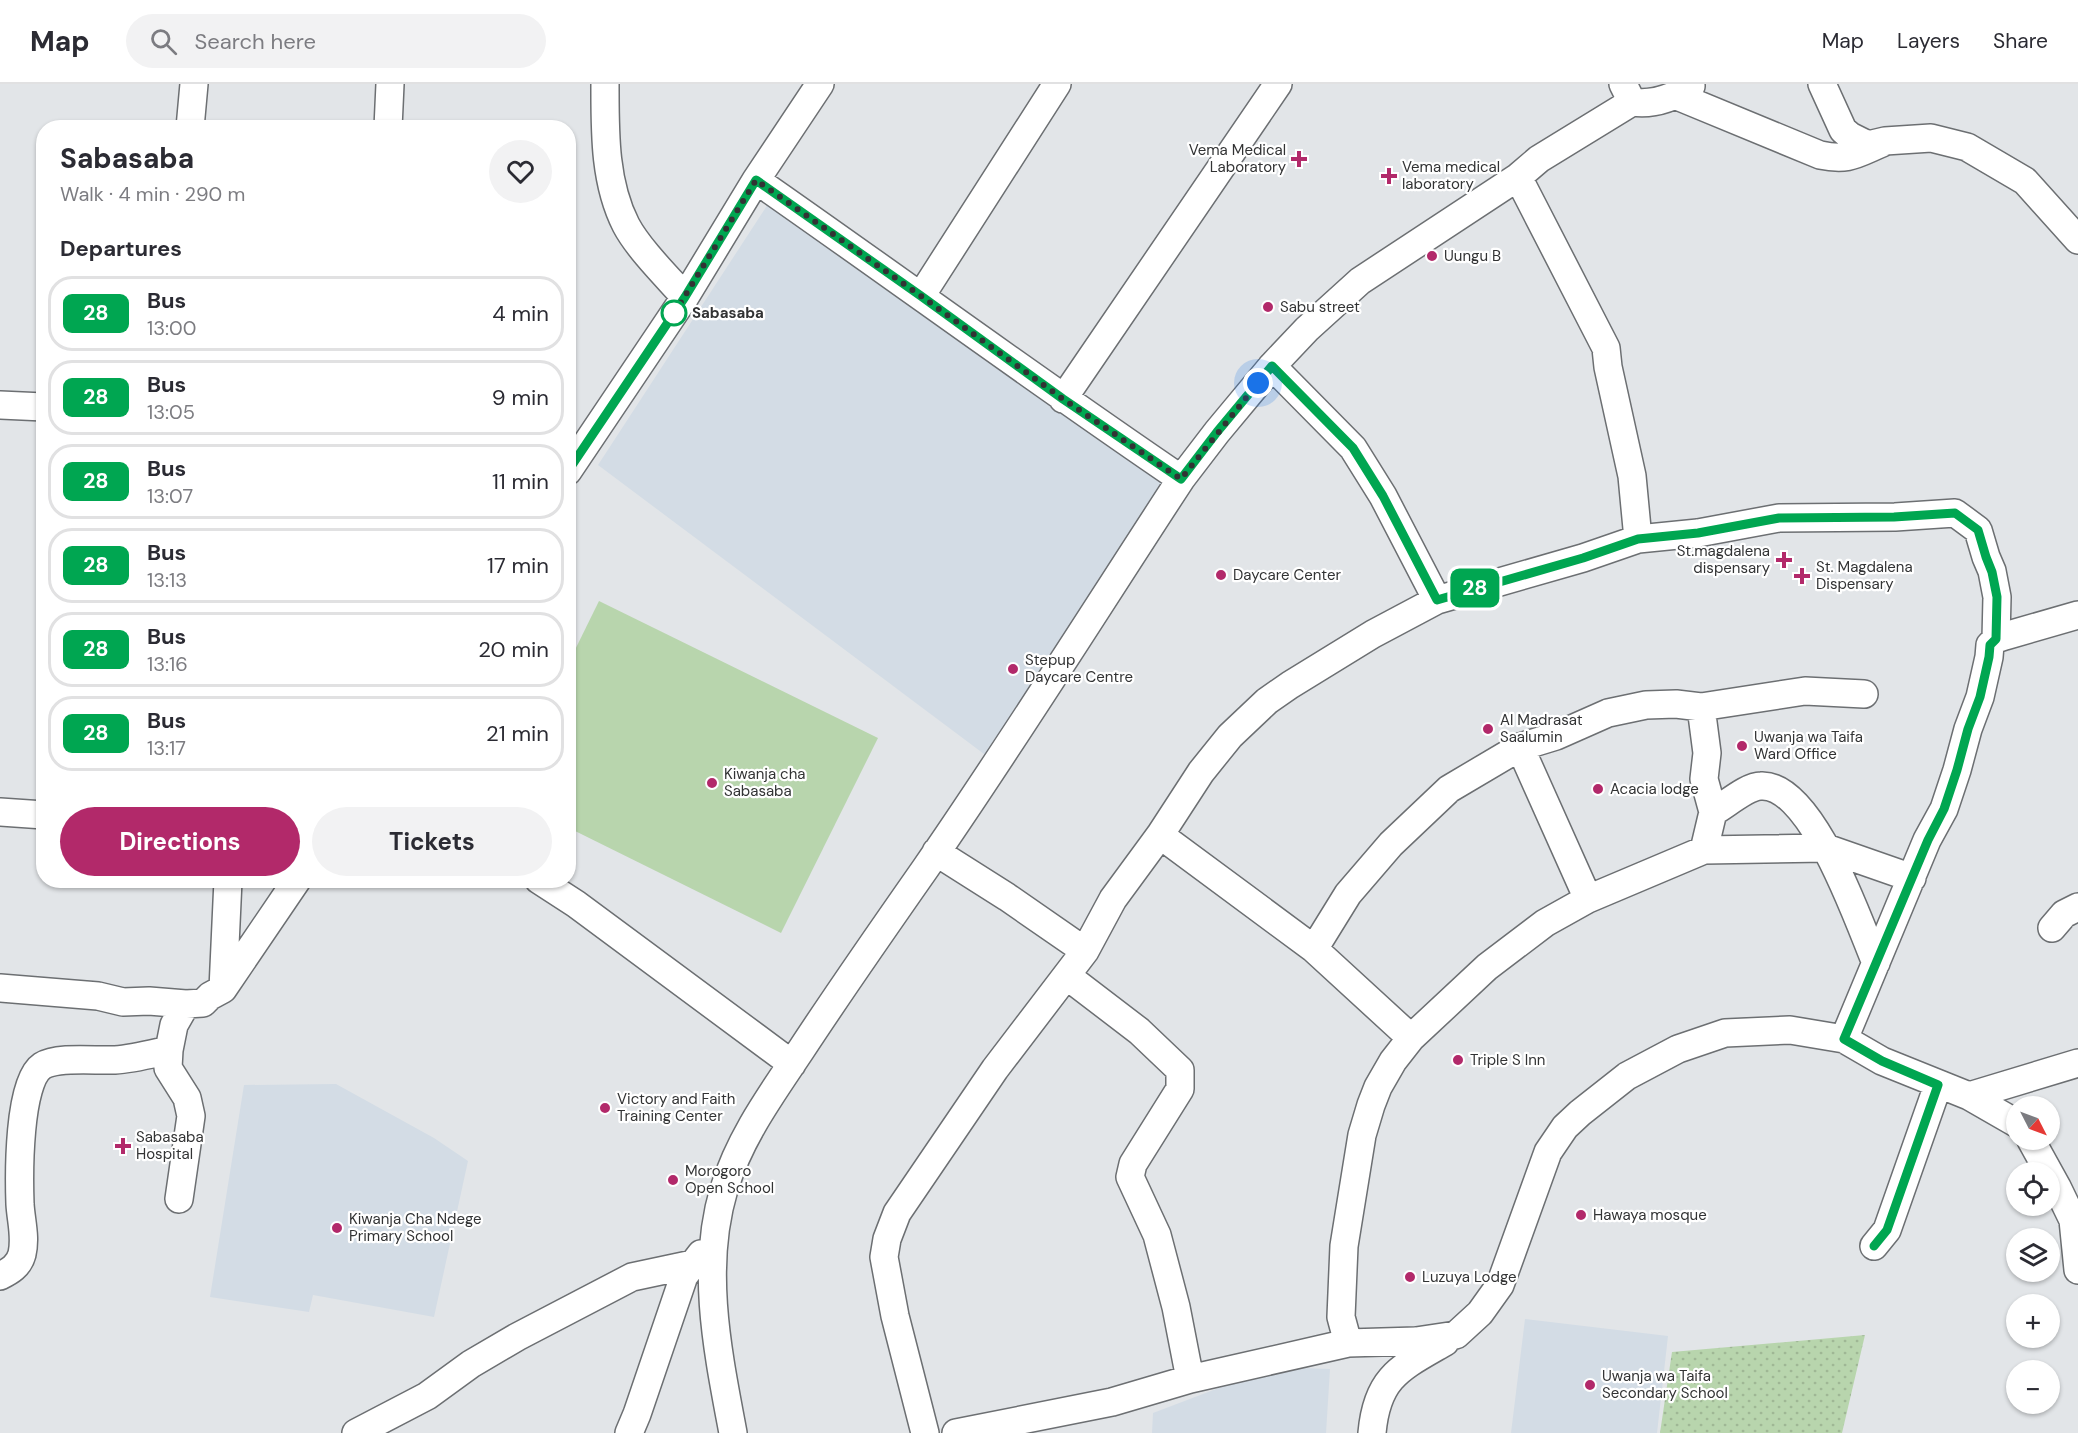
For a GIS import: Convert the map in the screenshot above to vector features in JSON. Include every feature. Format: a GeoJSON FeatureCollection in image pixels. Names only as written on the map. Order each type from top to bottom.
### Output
{"type":"FeatureCollection","features":[{"type":"Feature","properties":{"kind":"street"},"geometry":{"type":"LineString","coordinates":[[191,120],[194,84]]}},
{"type":"Feature","properties":{"kind":"street"},"geometry":{"type":"LineString","coordinates":[[388,120],[390,84]]}},
{"type":"Feature","properties":{"kind":"street"},"geometry":{"type":"LineString","coordinates":[[604,84],[606,156],[615,198],[627,226],[685,297]]}},
{"type":"Feature","properties":{"kind":"street"},"geometry":{"type":"LineString","coordinates":[[576,459],[685,297],[756,180],[820,84]]}},
{"type":"Feature","properties":{"kind":"street"},"geometry":{"type":"LineString","coordinates":[[921,296],[1057,84]]}},
{"type":"Feature","properties":{"kind":"street"},"geometry":{"type":"LineString","coordinates":[[1063,399],[1278,84]]}},
{"type":"Feature","properties":{"kind":"street"},"geometry":{"type":"LineString","coordinates":[[1822,84],[1843,130],[1850,136],[1868,145],[1885,141],[1931,138],[1966,147],[2025,181],[2078,240]]}},
{"type":"Feature","properties":{"kind":"street"},"geometry":{"type":"LineString","coordinates":[[733,1433],[714,1317],[711,1272],[713,1238],[724,1190],[745,1137],[1181,479],[1272,366],[1307,329],[1360,281],[1518,177],[1628,93],[1644,103],[1685,90],[1828,156],[1849,158],[1885,141]]}},
{"type":"Feature","properties":{"kind":"street"},"geometry":{"type":"LineString","coordinates":[[1518,177],[1606,348],[1608,367],[1632,476],[1638,539]]}},
{"type":"Feature","properties":{"kind":"street"},"geometry":{"type":"LineString","coordinates":[[756,180],[1063,399],[1181,479]]}},
{"type":"Feature","properties":{"kind":"street"},"geometry":{"type":"LineString","coordinates":[[1272,366],[1353,448],[1383,496],[1437,600]]}},
{"type":"Feature","properties":{"kind":"street"},"geometry":{"type":"LineString","coordinates":[[0,405],[36,407]]}},
{"type":"Feature","properties":{"kind":"street"},"geometry":{"type":"LineString","coordinates":[[925,1433],[895,1316],[884,1257],[887,1239],[897,1213],[995,1069],[1085,951],[1113,899],[1202,772],[1230,736],[1267,700],[1373,634],[1437,600],[1583,558],[1638,539],[1698,533],[1779,518],[1894,517],[1955,513],[1978,530],[1992,572],[1997,597],[1996,639]]}},
{"type":"Feature","properties":{"kind":"street"},"geometry":{"type":"LineString","coordinates":[[1844,1039],[1947,799],[1980,697],[1990,645],[1996,639],[2078,615]]}},
{"type":"Feature","properties":{"kind":"street"},"geometry":{"type":"LineString","coordinates":[[1314,950],[1348,894],[1422,812],[1449,789],[1520,747],[1556,736],[1608,713],[1646,705],[1676,704],[1701,707],[1805,691],[1864,694]]}},
{"type":"Feature","properties":{"kind":"street"},"geometry":{"type":"LineString","coordinates":[[1701,707],[1707,753],[1704,779],[1713,812],[1704,850]]}},
{"type":"Feature","properties":{"kind":"street"},"geometry":{"type":"LineString","coordinates":[[1520,747],[1588,899]]}},
{"type":"Feature","properties":{"kind":"street"},"geometry":{"type":"LineString","coordinates":[[1713,812],[1750,788],[1757,786],[1770,787],[1784,794],[1802,811],[1826,848],[1876,963]]}},
{"type":"Feature","properties":{"kind":"street"},"geometry":{"type":"LineString","coordinates":[[0,812],[36,814]]}},
{"type":"Feature","properties":{"kind":"street"},"geometry":{"type":"LineString","coordinates":[[1160,835],[1314,950],[1411,1038]]}},
{"type":"Feature","properties":{"kind":"street"},"geometry":{"type":"LineString","coordinates":[[1348,1343],[1341,1317],[1341,1289],[1348,1214],[1362,1135],[1378,1087],[1393,1061],[1411,1038],[1487,967],[1545,923],[1588,899],[1704,850],[1826,848],[1912,878]]}},
{"type":"Feature","properties":{"kind":"street"},"geometry":{"type":"LineString","coordinates":[[936,852],[1007,897],[1085,951]]}},
{"type":"Feature","properties":{"kind":"street"},"geometry":{"type":"LineString","coordinates":[[223,989],[228,888]]}},
{"type":"Feature","properties":{"kind":"street"},"geometry":{"type":"LineString","coordinates":[[0,988],[98,996],[123,1002],[203,1003],[223,989],[292,888]]}},
{"type":"Feature","properties":{"kind":"street"},"geometry":{"type":"LineString","coordinates":[[551,888],[792,1064]]}},
{"type":"Feature","properties":{"kind":"street"},"geometry":{"type":"LineString","coordinates":[[1067,976],[1139,1031],[1180,1070],[1180,1089],[1133,1164],[1130,1177],[1157,1235],[1176,1307],[1190,1380]]}},
{"type":"Feature","properties":{"kind":"street"},"geometry":{"type":"LineString","coordinates":[[179,1199],[191,1116],[187,1098],[168,1068],[174,1025],[186,1004]]}},
{"type":"Feature","properties":{"kind":"street"},"geometry":{"type":"LineString","coordinates":[[1372,1433],[1376,1402],[1388,1382],[1414,1360],[1456,1335],[1480,1313],[1500,1285],[1536,1183],[1554,1141],[1580,1113],[1619,1081],[1678,1049],[1725,1033],[1790,1030],[1844,1039],[1882,1061],[1969,1096],[2006,1117]]}},
{"type":"Feature","properties":{"kind":"street"},"geometry":{"type":"LineString","coordinates":[[0,1276],[15,1268],[21,1256],[24,1237],[20,1205],[23,1109],[32,1078],[43,1065],[70,1059],[117,1060],[169,1050]]}},
{"type":"Feature","properties":{"kind":"street"},"geometry":{"type":"LineString","coordinates":[[1969,1096],[2078,1063]]}},
{"type":"Feature","properties":{"kind":"street"},"geometry":{"type":"LineString","coordinates":[[1874,1246],[1887,1230],[1938,1085]]}},
{"type":"Feature","properties":{"kind":"street"},"geometry":{"type":"LineString","coordinates":[[2037,1150],[2075,1219],[2078,1270]]}},
{"type":"Feature","properties":{"kind":"street"},"geometry":{"type":"LineString","coordinates":[[629,1433],[684,1276],[713,1238]]}},
{"type":"Feature","properties":{"kind":"street"},"geometry":{"type":"LineString","coordinates":[[356,1433],[427,1396],[471,1364],[517,1337],[632,1277],[693,1264]]}},
{"type":"Feature","properties":{"kind":"street"},"geometry":{"type":"LineString","coordinates":[[956,1433],[1112,1402],[1190,1380],[1348,1343],[1416,1341],[1456,1335]]}},
{"type":"Feature","properties":{"kind":"shaded area"},"geometry":{"type":"Polygon","coordinates":[[[770,201],[1170,482],[988,757],[598,465],[770,201]]]}},
{"type":"Feature","properties":{"kind":"shaded area","name":"Kiwanja Cha Ndege Primary School"},"geometry":{"type":"Polygon","coordinates":[[[336,1084],[434,1138],[468,1161],[434,1317],[313,1295],[309,1312],[210,1297],[244,1085],[336,1084]]]}},
{"type":"Feature","properties":{"kind":"shaded area","name":"Uwanja wa Taifa Secondary School"},"geometry":{"type":"Polygon","coordinates":[[[1525,1319],[1668,1336],[1657,1433],[1511,1433],[1525,1319]]]}},
{"type":"Feature","properties":{"kind":"shaded area"},"geometry":{"type":"Polygon","coordinates":[[[1274,1367],[1330,1369],[1326,1433],[1152,1433],[1153,1413],[1274,1367]]]}},
{"type":"Feature","properties":{"kind":"green space","name":"Kiwanja cha Sabasaba"},"geometry":{"type":"Polygon","coordinates":[[[599,601],[878,738],[781,933],[576,831],[576,648],[599,601]]]}},
{"type":"Feature","properties":{"kind":"green space"},"geometry":{"type":"Polygon","coordinates":[[[1865,1335],[1842,1433],[1660,1433],[1672,1352],[1865,1335]]]}},
{"type":"Feature","properties":{"kind":"bus line","name":"28"},"geometry":{"type":"LineString","coordinates":[[576,459],[685,297],[756,180],[1063,399],[1181,479],[1272,366],[1353,448],[1383,496],[1437,600],[1583,558],[1638,539],[1698,533],[1779,518],[1894,517],[1955,513],[1978,530],[1992,572],[1997,597],[1996,639],[1990,645],[1980,697],[1944,809],[1928,840],[1844,1039],[1882,1061],[1938,1085],[1887,1230],[1874,1246]]}},
{"type":"Feature","properties":{"kind":"place","name":"Vema Medical Laboratory"},"geometry":{"type":"Point","coordinates":[1299,159]}},
{"type":"Feature","properties":{"kind":"place","name":"Vema medical laboratory"},"geometry":{"type":"Point","coordinates":[1389,176]}},
{"type":"Feature","properties":{"kind":"place","name":"Uungu B"},"geometry":{"type":"Point","coordinates":[1432,256]}},
{"type":"Feature","properties":{"kind":"place","name":"Sabu street"},"geometry":{"type":"Point","coordinates":[1268,307]}},
{"type":"Feature","properties":{"kind":"place","name":"Sabasaba"},"geometry":{"type":"Point","coordinates":[674,313]}},
{"type":"Feature","properties":{"kind":"place","name":"St.magdalena dispensary"},"geometry":{"type":"Point","coordinates":[1784,560]}},
{"type":"Feature","properties":{"kind":"place","name":"Daycare Center"},"geometry":{"type":"Point","coordinates":[1221,575]}},
{"type":"Feature","properties":{"kind":"place","name":"St. Magdalena Dispensary"},"geometry":{"type":"Point","coordinates":[1802,576]}},
{"type":"Feature","properties":{"kind":"place","name":"Stepup Daycare Centre"},"geometry":{"type":"Point","coordinates":[1013,669]}},
{"type":"Feature","properties":{"kind":"place","name":"Al Madrasat Saalumin"},"geometry":{"type":"Point","coordinates":[1488,729]}},
{"type":"Feature","properties":{"kind":"place","name":"Uwanja wa Taifa Ward Office"},"geometry":{"type":"Point","coordinates":[1742,746]}},
{"type":"Feature","properties":{"kind":"place","name":"Kiwanja cha Sabasaba"},"geometry":{"type":"Point","coordinates":[712,783]}},
{"type":"Feature","properties":{"kind":"place","name":"Acacia lodge"},"geometry":{"type":"Point","coordinates":[1598,789]}},
{"type":"Feature","properties":{"kind":"place","name":"Triple S Inn"},"geometry":{"type":"Point","coordinates":[1458,1060]}},
{"type":"Feature","properties":{"kind":"place","name":"Victory and Faith Training Center"},"geometry":{"type":"Point","coordinates":[605,1108]}},
{"type":"Feature","properties":{"kind":"place","name":"Sabasaba Hospital"},"geometry":{"type":"Point","coordinates":[123,1146]}},
{"type":"Feature","properties":{"kind":"place","name":"Morogoro Open School"},"geometry":{"type":"Point","coordinates":[673,1180]}},
{"type":"Feature","properties":{"kind":"place","name":"Hawaya mosque"},"geometry":{"type":"Point","coordinates":[1581,1215]}},
{"type":"Feature","properties":{"kind":"place","name":"Kiwanja Cha Ndege Primary School"},"geometry":{"type":"Point","coordinates":[337,1228]}},
{"type":"Feature","properties":{"kind":"place","name":"Luzuya Lodge"},"geometry":{"type":"Point","coordinates":[1410,1277]}},
{"type":"Feature","properties":{"kind":"place","name":"Uwanja wa Taifa Secondary School"},"geometry":{"type":"Point","coordinates":[1590,1385]}},
{"type":"Feature","properties":{"kind":"route"},"geometry":{"type":"LineString","coordinates":[[674,313],[672,317],[756,180],[1063,399],[1181,479],[1258,383]]}}]}
